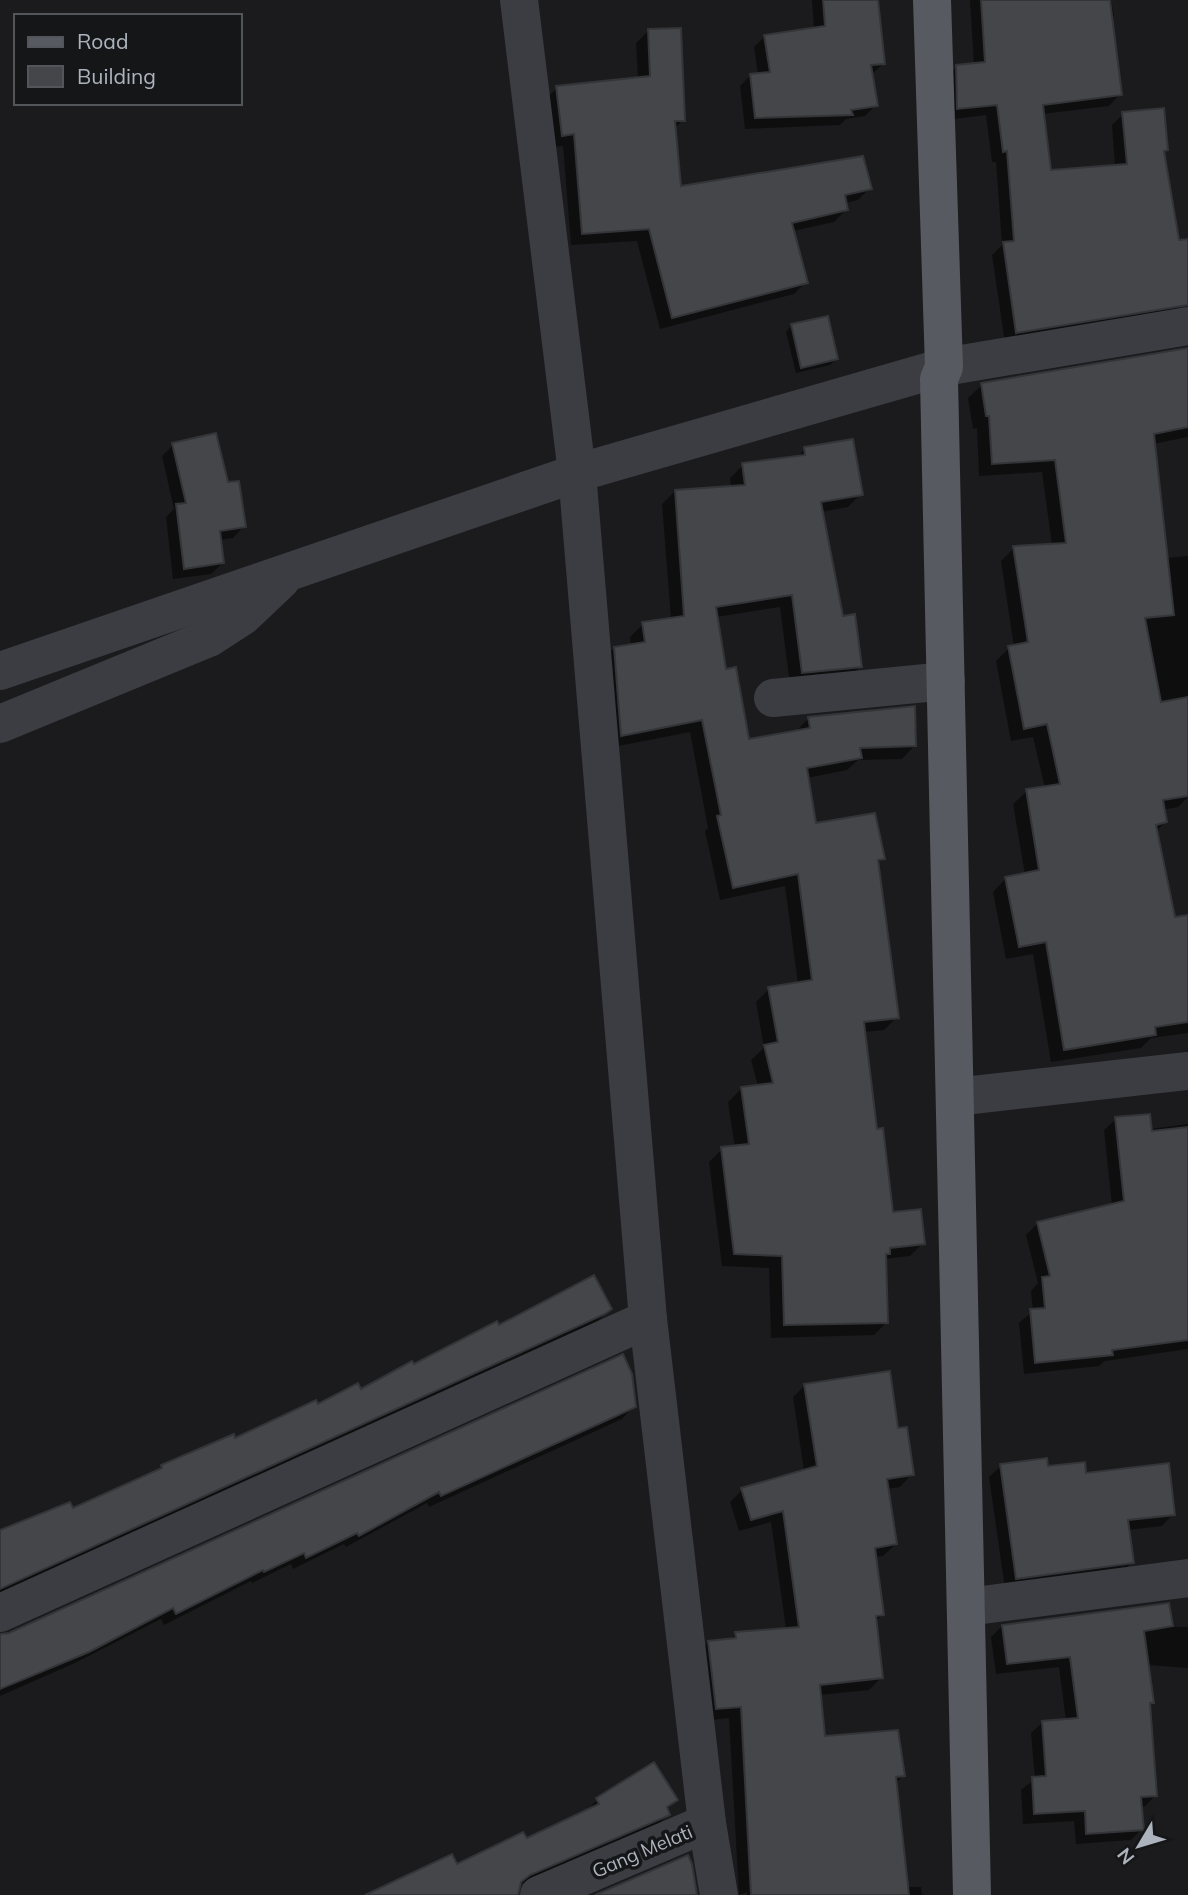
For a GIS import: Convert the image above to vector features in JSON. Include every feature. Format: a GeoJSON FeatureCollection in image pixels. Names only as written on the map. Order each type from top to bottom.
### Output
{"type":"FeatureCollection","features":[{"type":"Feature","properties":{"kind":"main road"},"geometry":{"type":"LineString","coordinates":[[932,0],[944,368],[939,379],[972,1895]]}},
{"type":"Feature","properties":{"kind":"street"},"geometry":{"type":"LineString","coordinates":[[519,0],[577,473],[649,1319],[707,1823],[719,1895]]}},
{"type":"Feature","properties":{"kind":"street"},"geometry":{"type":"LineString","coordinates":[[7,669],[577,473],[944,368],[1188,326]]}},
{"type":"Feature","properties":{"kind":"street"},"geometry":{"type":"LineString","coordinates":[[0,724],[209,638],[243,616],[290,571]]}},
{"type":"Feature","properties":{"kind":"street"},"geometry":{"type":"LineString","coordinates":[[773,698],[946,681]]}},
{"type":"Feature","properties":{"kind":"street"},"geometry":{"type":"LineString","coordinates":[[955,1097],[1188,1071]]}},
{"type":"Feature","properties":{"kind":"street"},"geometry":{"type":"LineString","coordinates":[[0,1613],[649,1319]]}},
{"type":"Feature","properties":{"kind":"street"},"geometry":{"type":"LineString","coordinates":[[967,1607],[1188,1578]]}},
{"type":"Feature","properties":{"kind":"street","name":"Gang Melati"},"geometry":{"type":"LineString","coordinates":[[539,1895],[707,1823]]}},
{"type":"Feature","properties":{"kind":"building"},"geometry":{"type":"Polygon","coordinates":[[[823,0],[878,0],[885,64],[871,65],[878,106],[851,110],[853,115],[755,118],[750,74],[770,72],[764,35],[825,26],[823,0]]]}},
{"type":"Feature","properties":{"kind":"building"},"geometry":{"type":"Polygon","coordinates":[[[981,0],[1110,0],[1122,95],[1043,105],[1051,170],[1127,164],[1122,112],[1164,108],[1168,150],[1164,151],[1179,240],[1188,239],[1188,305],[1016,333],[1003,242],[1014,241],[1007,151],[1003,152],[997,105],[957,109],[956,65],[985,62],[981,0]]]}},
{"type":"Feature","properties":{"kind":"building"},"geometry":{"type":"Polygon","coordinates":[[[681,28],[685,121],[675,121],[681,186],[863,156],[872,189],[845,195],[848,210],[792,223],[808,283],[672,318],[649,229],[582,234],[574,134],[562,136],[556,86],[650,76],[648,29],[681,28]]]}},
{"type":"Feature","properties":{"kind":"building"},"geometry":{"type":"Polygon","coordinates":[[[828,316],[838,359],[801,368],[791,324],[828,316]]]}},
{"type":"Feature","properties":{"kind":"building"},"geometry":{"type":"Polygon","coordinates":[[[1188,348],[1188,427],[1154,434],[1174,615],[1145,618],[1161,702],[1188,697],[1188,796],[1163,800],[1167,822],[1156,825],[1175,917],[1188,915],[1188,1022],[1155,1027],[1156,1035],[1064,1050],[1046,942],[1019,947],[1005,877],[1039,870],[1026,789],[1060,784],[1047,724],[1024,729],[1008,646],[1028,642],[1013,546],[1066,543],[1055,460],[992,464],[989,416],[986,416],[981,383],[1188,348]]]}},
{"type":"Feature","properties":{"kind":"building"},"geometry":{"type":"Polygon","coordinates":[[[216,433],[228,482],[239,481],[246,527],[220,531],[224,563],[184,569],[176,504],[186,503],[172,443],[216,433]]]}},
{"type":"Feature","properties":{"kind":"building"},"geometry":{"type":"Polygon","coordinates":[[[853,439],[863,495],[821,502],[843,616],[855,614],[862,667],[802,673],[792,595],[716,607],[726,669],[736,667],[749,739],[810,728],[808,717],[915,706],[916,746],[860,748],[862,758],[807,768],[816,823],[875,813],[885,859],[878,860],[899,1018],[864,1022],[877,1129],[883,1128],[893,1212],[921,1209],[925,1244],[890,1248],[890,1254],[886,1254],[888,1323],[784,1325],[782,1256],[734,1254],[721,1147],[749,1144],[741,1087],[773,1083],[764,1045],[778,1042],[768,987],[812,980],[798,874],[733,888],[717,816],[721,815],[702,720],[621,736],[614,647],[645,642],[642,622],[684,616],[675,490],[745,485],[742,463],[805,455],[804,447],[853,439]]]}},
{"type":"Feature","properties":{"kind":"building"},"geometry":{"type":"Polygon","coordinates":[[[1150,1114],[1152,1131],[1188,1127],[1188,1340],[1112,1350],[1113,1355],[1035,1363],[1030,1309],[1045,1308],[1042,1277],[1050,1276],[1037,1222],[1124,1201],[1115,1117],[1150,1114]]]}},
{"type":"Feature","properties":{"kind":"building"},"geometry":{"type":"Polygon","coordinates":[[[594,1275],[612,1309],[605,1314],[0,1589],[0,1530],[70,1502],[73,1508],[162,1468],[161,1465],[234,1434],[235,1438],[316,1400],[318,1404],[358,1383],[361,1389],[412,1361],[414,1364],[497,1321],[499,1325],[594,1275]]]}},
{"type":"Feature","properties":{"kind":"building"},"geometry":{"type":"Polygon","coordinates":[[[623,1354],[632,1374],[636,1407],[441,1496],[439,1492],[359,1536],[357,1533],[306,1558],[304,1553],[264,1572],[263,1570],[176,1614],[173,1608],[89,1652],[0,1689],[0,1634],[9,1633],[623,1354]]]}},
{"type":"Feature","properties":{"kind":"building"},"geometry":{"type":"Polygon","coordinates":[[[890,1371],[898,1428],[907,1427],[914,1475],[887,1479],[897,1544],[875,1548],[884,1615],[876,1616],[883,1678],[820,1685],[825,1736],[898,1730],[905,1776],[896,1777],[909,1895],[751,1895],[741,1707],[716,1709],[708,1641],[736,1638],[735,1632],[799,1627],[783,1511],[751,1520],[741,1488],[817,1466],[804,1384],[890,1371]]]}},
{"type":"Feature","properties":{"kind":"building"},"geometry":{"type":"Polygon","coordinates":[[[1047,1458],[1048,1466],[1085,1462],[1086,1473],[1169,1463],[1175,1515],[1128,1520],[1134,1563],[1016,1579],[1000,1464],[1047,1458]]]}},
{"type":"Feature","properties":{"kind":"building"},"geometry":{"type":"Polygon","coordinates":[[[1169,1603],[1173,1626],[1144,1631],[1154,1703],[1150,1703],[1157,1796],[1141,1797],[1144,1830],[1086,1834],[1085,1811],[1034,1814],[1032,1777],[1046,1776],[1042,1721],[1078,1718],[1070,1657],[1007,1664],[1002,1625],[1169,1603]]]}},
{"type":"Feature","properties":{"kind":"building"},"geometry":{"type":"Polygon","coordinates":[[[654,1762],[678,1800],[667,1807],[670,1815],[530,1875],[521,1882],[518,1895],[365,1895],[452,1854],[457,1864],[523,1832],[527,1838],[599,1804],[596,1798],[654,1762]]]}},
{"type":"Feature","properties":{"kind":"building"},"geometry":{"type":"Polygon","coordinates":[[[688,1855],[697,1895],[595,1895],[688,1855]]]}}]}
